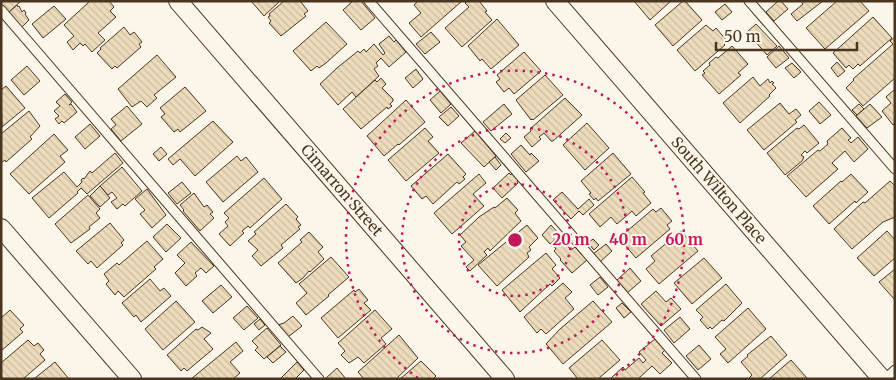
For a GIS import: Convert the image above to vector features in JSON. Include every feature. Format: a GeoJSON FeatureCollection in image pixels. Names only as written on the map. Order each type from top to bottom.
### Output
{"type":"FeatureCollection","features":[{"type":"Feature","properties":{"kind":"street","name":"Cimarron Street"},"geometry":{"type":"LineString","coordinates":[[178,1],[505,379]]}},
{"type":"Feature","properties":{"kind":"street","name":"South Wilton Place"},"geometry":{"type":"LineString","coordinates":[[555,1],[884,379]]}},
{"type":"Feature","properties":{"kind":"street"},"geometry":{"type":"LineString","coordinates":[[1,228],[132,379]]}},
{"type":"Feature","properties":{"kind":"lane"},"geometry":{"type":"LineString","coordinates":[[369,1],[696,379]]}},
{"type":"Feature","properties":{"kind":"lane"},"geometry":{"type":"LineString","coordinates":[[749,1],[895,169]]}},
{"type":"Feature","properties":{"kind":"lane"},"geometry":{"type":"LineString","coordinates":[[1,10],[319,379]]}},
{"type":"Feature","properties":{"kind":"lane"},"geometry":{"type":"LineString","coordinates":[[884,379],[895,370]]}},
{"type":"Feature","properties":{"kind":"building"},"geometry":{"type":"Polygon","coordinates":[[[1,1],[21,1],[8,13],[1,6],[1,1]]]}},
{"type":"Feature","properties":{"kind":"building"},"geometry":{"type":"Polygon","coordinates":[[[90,1],[109,1],[114,7],[110,11],[116,17],[98,33],[105,40],[92,52],[85,44],[83,46],[80,43],[73,50],[67,42],[74,36],[64,25],[90,1]]]}},
{"type":"Feature","properties":{"kind":"building"},"geometry":{"type":"Polygon","coordinates":[[[251,1],[280,1],[264,16],[251,1]]]}},
{"type":"Feature","properties":{"kind":"building"},"geometry":{"type":"Polygon","coordinates":[[[284,1],[300,1],[308,11],[304,14],[306,16],[281,36],[269,23],[271,21],[268,17],[284,1]]]}},
{"type":"Feature","properties":{"kind":"building"},"geometry":{"type":"Polygon","coordinates":[[[353,1],[361,1],[375,18],[361,30],[343,10],[353,1]]]}},
{"type":"Feature","properties":{"kind":"building"},"geometry":{"type":"Polygon","coordinates":[[[418,1],[462,1],[421,37],[409,23],[421,13],[414,5],[418,1]]]}},
{"type":"Feature","properties":{"kind":"building"},"geometry":{"type":"Polygon","coordinates":[[[467,1],[479,1],[492,20],[462,47],[445,28],[469,7],[465,3],[467,1]]]}},
{"type":"Feature","properties":{"kind":"building"},"geometry":{"type":"Polygon","coordinates":[[[634,1],[671,1],[650,20],[634,1]]]}},
{"type":"Feature","properties":{"kind":"building"},"geometry":{"type":"Polygon","coordinates":[[[683,1],[702,20],[673,46],[655,25],[683,1]]]}},
{"type":"Feature","properties":{"kind":"building"},"geometry":{"type":"Polygon","coordinates":[[[778,1],[781,1],[788,9],[774,21],[766,12],[778,1]]]}},
{"type":"Feature","properties":{"kind":"building"},"geometry":{"type":"Polygon","coordinates":[[[801,1],[823,1],[797,21],[791,14],[803,4],[801,1]]]}},
{"type":"Feature","properties":{"kind":"building"},"geometry":{"type":"Polygon","coordinates":[[[837,1],[860,1],[869,11],[825,49],[806,28],[837,1]]]}},
{"type":"Feature","properties":{"kind":"building"},"geometry":{"type":"Polygon","coordinates":[[[725,4],[732,12],[722,20],[715,12],[725,4]]]}},
{"type":"Feature","properties":{"kind":"building"},"geometry":{"type":"Polygon","coordinates":[[[17,5],[22,12],[24,10],[29,20],[21,28],[8,13],[17,5]]]}},
{"type":"Feature","properties":{"kind":"building"},"geometry":{"type":"Polygon","coordinates":[[[54,6],[66,19],[43,38],[32,24],[54,6]]]}},
{"type":"Feature","properties":{"kind":"building"},"geometry":{"type":"Polygon","coordinates":[[[873,17],[892,38],[860,66],[858,64],[853,69],[849,65],[846,68],[833,53],[873,17]]]}},
{"type":"Feature","properties":{"kind":"building"},"geometry":{"type":"Polygon","coordinates":[[[497,19],[519,45],[491,69],[482,59],[480,61],[468,46],[497,19]]]}},
{"type":"Feature","properties":{"kind":"building"},"geometry":{"type":"Polygon","coordinates":[[[326,22],[347,44],[326,63],[319,68],[317,66],[311,71],[293,51],[326,22]]]}},
{"type":"Feature","properties":{"kind":"building"},"geometry":{"type":"Polygon","coordinates":[[[756,24],[777,46],[767,55],[747,32],[756,24]]]}},
{"type":"Feature","properties":{"kind":"building"},"geometry":{"type":"Polygon","coordinates":[[[706,25],[713,31],[716,28],[727,41],[725,45],[695,71],[677,50],[706,25]]]}},
{"type":"Feature","properties":{"kind":"building"},"geometry":{"type":"Polygon","coordinates":[[[124,27],[130,35],[134,32],[142,42],[139,44],[141,47],[117,68],[115,66],[112,69],[97,53],[100,48],[124,27]]]}},
{"type":"Feature","properties":{"kind":"building"},"geometry":{"type":"Polygon","coordinates":[[[431,32],[440,42],[425,54],[416,44],[431,32]]]}},
{"type":"Feature","properties":{"kind":"building"},"geometry":{"type":"Polygon","coordinates":[[[389,36],[394,42],[396,40],[406,52],[389,67],[381,58],[376,63],[378,66],[374,69],[379,76],[356,97],[352,92],[338,105],[320,84],[358,51],[360,53],[364,49],[366,52],[374,44],[383,55],[385,53],[379,44],[389,36]]]}},
{"type":"Feature","properties":{"kind":"building"},"geometry":{"type":"Polygon","coordinates":[[[895,37],[895,78],[863,106],[846,88],[853,79],[893,44],[890,41],[895,37]]]}},
{"type":"Feature","properties":{"kind":"building"},"geometry":{"type":"Polygon","coordinates":[[[732,46],[748,64],[738,73],[741,75],[719,94],[702,75],[705,73],[703,71],[710,65],[709,63],[732,46]]]}},
{"type":"Feature","properties":{"kind":"building"},"geometry":{"type":"Polygon","coordinates":[[[779,46],[789,58],[776,68],[767,57],[779,46]]]}},
{"type":"Feature","properties":{"kind":"building"},"geometry":{"type":"Polygon","coordinates":[[[524,52],[541,71],[514,94],[509,88],[504,92],[496,82],[500,79],[497,75],[524,52]]]}},
{"type":"Feature","properties":{"kind":"building"},"geometry":{"type":"Polygon","coordinates":[[[157,55],[176,77],[154,95],[157,98],[147,107],[141,101],[132,107],[118,89],[157,55]]]}},
{"type":"Feature","properties":{"kind":"building"},"geometry":{"type":"Polygon","coordinates":[[[837,62],[845,71],[838,77],[831,68],[837,62]]]}},
{"type":"Feature","properties":{"kind":"building"},"geometry":{"type":"Polygon","coordinates":[[[792,63],[801,72],[794,78],[785,68],[792,63]]]}},
{"type":"Feature","properties":{"kind":"building"},"geometry":{"type":"Polygon","coordinates":[[[27,66],[40,81],[24,95],[11,80],[27,66]]]}},
{"type":"Feature","properties":{"kind":"building"},"geometry":{"type":"Polygon","coordinates":[[[416,69],[423,79],[413,88],[405,78],[416,69]]]}},
{"type":"Feature","properties":{"kind":"building"},"geometry":{"type":"Polygon","coordinates":[[[545,75],[563,95],[531,120],[516,100],[545,75]]]}},
{"type":"Feature","properties":{"kind":"building"},"geometry":{"type":"Polygon","coordinates":[[[753,77],[760,86],[768,79],[770,83],[772,81],[774,83],[772,84],[776,88],[770,96],[740,123],[723,103],[753,77]]]}},
{"type":"Feature","properties":{"kind":"building"},"geometry":{"type":"Polygon","coordinates":[[[381,78],[386,84],[382,88],[393,99],[390,104],[392,106],[388,109],[387,107],[361,129],[343,109],[375,80],[377,82],[381,78]]]}},
{"type":"Feature","properties":{"kind":"building"},"geometry":{"type":"Polygon","coordinates":[[[6,86],[25,108],[2,127],[1,90],[6,86]]]}},
{"type":"Feature","properties":{"kind":"building"},"geometry":{"type":"Polygon","coordinates":[[[185,87],[206,111],[180,132],[178,129],[174,132],[161,117],[165,114],[160,108],[185,87]]]}},
{"type":"Feature","properties":{"kind":"building"},"geometry":{"type":"Polygon","coordinates":[[[895,89],[895,123],[893,125],[882,111],[891,103],[886,97],[895,89]]]}},
{"type":"Feature","properties":{"kind":"building"},"geometry":{"type":"Polygon","coordinates":[[[440,91],[451,104],[441,113],[430,100],[440,91]]]}},
{"type":"Feature","properties":{"kind":"building"},"geometry":{"type":"Polygon","coordinates":[[[65,94],[72,102],[69,105],[71,104],[77,112],[64,123],[62,121],[59,124],[55,119],[59,116],[54,111],[60,106],[56,102],[65,94]]]}},
{"type":"Feature","properties":{"kind":"building"},"geometry":{"type":"Polygon","coordinates":[[[565,98],[582,115],[553,141],[544,133],[539,137],[541,139],[532,147],[524,137],[531,131],[530,129],[565,98]]]}},
{"type":"Feature","properties":{"kind":"building"},"geometry":{"type":"Polygon","coordinates":[[[406,100],[425,122],[384,156],[367,136],[406,100]]]}},
{"type":"Feature","properties":{"kind":"building"},"geometry":{"type":"Polygon","coordinates":[[[819,102],[831,115],[820,124],[809,111],[819,102]]]}},
{"type":"Feature","properties":{"kind":"building"},"geometry":{"type":"Polygon","coordinates":[[[780,103],[789,114],[796,109],[801,115],[795,120],[797,122],[764,150],[747,130],[780,103]]]}},
{"type":"Feature","properties":{"kind":"building"},"geometry":{"type":"Polygon","coordinates":[[[504,104],[512,114],[491,131],[483,122],[504,104]]]}},
{"type":"Feature","properties":{"kind":"building"},"geometry":{"type":"Polygon","coordinates":[[[859,104],[864,109],[857,115],[852,110],[859,104]]]}},
{"type":"Feature","properties":{"kind":"building"},"geometry":{"type":"Polygon","coordinates":[[[870,104],[882,117],[867,128],[856,116],[870,104]]]}},
{"type":"Feature","properties":{"kind":"building"},"geometry":{"type":"Polygon","coordinates":[[[127,106],[142,124],[121,141],[111,129],[116,125],[111,119],[127,106]]]}},
{"type":"Feature","properties":{"kind":"building"},"geometry":{"type":"Polygon","coordinates":[[[451,107],[459,116],[448,126],[439,117],[451,107]]]}},
{"type":"Feature","properties":{"kind":"building"},"geometry":{"type":"Polygon","coordinates":[[[29,111],[40,126],[30,137],[32,139],[6,162],[5,160],[1,163],[1,134],[29,111]]]}},
{"type":"Feature","properties":{"kind":"building"},"geometry":{"type":"Polygon","coordinates":[[[213,121],[233,142],[195,176],[180,159],[173,165],[168,159],[213,121]]]}},
{"type":"Feature","properties":{"kind":"building"},"geometry":{"type":"Polygon","coordinates":[[[587,123],[609,148],[585,170],[563,145],[587,123]]]}},
{"type":"Feature","properties":{"kind":"building"},"geometry":{"type":"Polygon","coordinates":[[[90,124],[100,136],[85,149],[75,137],[90,124]]]}},
{"type":"Feature","properties":{"kind":"building"},"geometry":{"type":"Polygon","coordinates":[[[804,125],[819,143],[807,153],[805,151],[801,155],[804,157],[802,161],[785,175],[767,153],[797,128],[799,129],[804,125]]]}},
{"type":"Feature","properties":{"kind":"building"},"geometry":{"type":"Polygon","coordinates":[[[425,128],[433,137],[428,141],[439,153],[406,181],[388,160],[425,128]]]}},
{"type":"Feature","properties":{"kind":"building"},"geometry":{"type":"Polygon","coordinates":[[[842,128],[851,138],[848,140],[851,143],[858,137],[868,149],[854,162],[845,151],[832,163],[838,169],[806,197],[787,176],[818,150],[820,151],[828,144],[827,141],[842,128]]]}},
{"type":"Feature","properties":{"kind":"building"},"geometry":{"type":"Polygon","coordinates":[[[475,131],[496,156],[484,167],[461,143],[475,131]]]}},
{"type":"Feature","properties":{"kind":"building"},"geometry":{"type":"Polygon","coordinates":[[[506,133],[511,138],[505,143],[500,139],[506,133]]]}},
{"type":"Feature","properties":{"kind":"building"},"geometry":{"type":"Polygon","coordinates":[[[54,134],[68,150],[60,156],[65,162],[29,194],[10,174],[54,134]]]}},
{"type":"Feature","properties":{"kind":"building"},"geometry":{"type":"Polygon","coordinates":[[[521,145],[539,161],[526,172],[511,154],[521,145]]]}},
{"type":"Feature","properties":{"kind":"building"},"geometry":{"type":"Polygon","coordinates":[[[161,147],[167,154],[159,161],[153,154],[161,147]]]}},
{"type":"Feature","properties":{"kind":"building"},"geometry":{"type":"Polygon","coordinates":[[[115,153],[123,163],[87,194],[81,188],[78,193],[49,218],[32,198],[64,172],[77,187],[90,171],[92,173],[115,153]]]}},
{"type":"Feature","properties":{"kind":"building"},"geometry":{"type":"Polygon","coordinates":[[[613,153],[631,174],[598,201],[596,198],[594,200],[581,181],[613,153]]]}},
{"type":"Feature","properties":{"kind":"building"},"geometry":{"type":"Polygon","coordinates":[[[448,154],[466,174],[463,177],[465,179],[459,184],[457,182],[433,204],[426,196],[422,199],[411,186],[448,154]]]}},
{"type":"Feature","properties":{"kind":"building"},"geometry":{"type":"Polygon","coordinates":[[[237,156],[241,161],[246,157],[258,172],[223,202],[206,182],[237,156]]]}},
{"type":"Feature","properties":{"kind":"building"},"geometry":{"type":"Polygon","coordinates":[[[495,157],[501,165],[496,170],[489,162],[495,157]]]}},
{"type":"Feature","properties":{"kind":"building"},"geometry":{"type":"Polygon","coordinates":[[[122,167],[142,191],[125,206],[123,204],[117,209],[111,202],[117,198],[112,192],[108,195],[100,186],[122,167]]]}},
{"type":"Feature","properties":{"kind":"building"},"geometry":{"type":"Polygon","coordinates":[[[509,173],[511,175],[512,173],[518,180],[518,183],[502,198],[493,188],[509,173]]]}},
{"type":"Feature","properties":{"kind":"building"},"geometry":{"type":"Polygon","coordinates":[[[479,174],[486,183],[473,194],[484,206],[452,234],[434,213],[479,174]]]}},
{"type":"Feature","properties":{"kind":"building"},"geometry":{"type":"Polygon","coordinates":[[[851,174],[868,192],[829,224],[813,206],[851,174]]]}},
{"type":"Feature","properties":{"kind":"building"},"geometry":{"type":"Polygon","coordinates":[[[632,177],[645,192],[643,193],[651,203],[636,216],[632,211],[617,224],[611,217],[600,227],[589,214],[632,177]]]}},
{"type":"Feature","properties":{"kind":"building"},"geometry":{"type":"Polygon","coordinates":[[[264,178],[282,199],[250,228],[248,226],[242,231],[244,233],[230,246],[219,234],[228,226],[225,222],[229,218],[224,213],[264,178]]]}},
{"type":"Feature","properties":{"kind":"building"},"geometry":{"type":"Polygon","coordinates":[[[890,181],[895,186],[895,217],[883,222],[852,249],[834,229],[863,202],[865,203],[890,181]]]}},
{"type":"Feature","properties":{"kind":"building"},"geometry":{"type":"Polygon","coordinates":[[[182,182],[191,193],[177,204],[168,193],[182,182]]]}},
{"type":"Feature","properties":{"kind":"building"},"geometry":{"type":"Polygon","coordinates":[[[100,186],[110,198],[100,207],[90,196],[100,186]]]}},
{"type":"Feature","properties":{"kind":"building"},"geometry":{"type":"Polygon","coordinates":[[[147,189],[166,215],[152,228],[140,214],[145,210],[135,199],[147,189]]]}},
{"type":"Feature","properties":{"kind":"building"},"geometry":{"type":"Polygon","coordinates":[[[562,192],[578,209],[589,199],[594,205],[583,215],[579,211],[571,219],[553,200],[562,192]]]}},
{"type":"Feature","properties":{"kind":"building"},"geometry":{"type":"Polygon","coordinates":[[[194,193],[204,207],[207,205],[213,212],[210,214],[214,218],[200,231],[180,205],[194,193]]]}},
{"type":"Feature","properties":{"kind":"building"},"geometry":{"type":"Polygon","coordinates":[[[88,195],[100,209],[96,213],[100,218],[89,227],[90,229],[71,243],[55,224],[88,195]]]}},
{"type":"Feature","properties":{"kind":"building"},"geometry":{"type":"Polygon","coordinates":[[[507,198],[518,210],[515,213],[521,221],[490,251],[488,248],[484,252],[487,255],[470,271],[466,267],[474,260],[461,246],[466,242],[460,235],[479,217],[495,208],[507,198]]]}},
{"type":"Feature","properties":{"kind":"building"},"geometry":{"type":"Polygon","coordinates":[[[286,204],[298,217],[296,219],[301,225],[298,227],[300,229],[281,245],[283,248],[261,266],[252,256],[258,250],[248,241],[256,234],[254,232],[286,204]]]}},
{"type":"Feature","properties":{"kind":"building"},"geometry":{"type":"Polygon","coordinates":[[[661,208],[672,221],[667,225],[670,229],[636,258],[619,238],[653,209],[656,212],[661,208]]]}},
{"type":"Feature","properties":{"kind":"building"},"geometry":{"type":"Polygon","coordinates":[[[110,223],[124,240],[121,243],[123,245],[97,268],[91,261],[88,264],[76,251],[110,223]]]}},
{"type":"Feature","properties":{"kind":"building"},"geometry":{"type":"Polygon","coordinates":[[[167,224],[181,238],[166,252],[153,237],[167,224]]]}},
{"type":"Feature","properties":{"kind":"building"},"geometry":{"type":"Polygon","coordinates":[[[527,225],[538,238],[529,247],[531,250],[527,253],[529,257],[497,286],[478,265],[527,225]]]}},
{"type":"Feature","properties":{"kind":"building"},"geometry":{"type":"Polygon","coordinates":[[[551,225],[560,235],[550,244],[542,235],[551,225]]]}},
{"type":"Feature","properties":{"kind":"building"},"geometry":{"type":"Polygon","coordinates":[[[681,231],[698,251],[659,284],[646,269],[655,261],[651,256],[681,231]]]}},
{"type":"Feature","properties":{"kind":"building"},"geometry":{"type":"Polygon","coordinates":[[[887,231],[895,240],[895,258],[874,276],[857,258],[887,231]]]}},
{"type":"Feature","properties":{"kind":"building"},"geometry":{"type":"Polygon","coordinates":[[[309,232],[323,247],[318,252],[324,259],[296,283],[278,263],[302,242],[300,240],[309,232]]]}},
{"type":"Feature","properties":{"kind":"building"},"geometry":{"type":"Polygon","coordinates":[[[564,235],[567,239],[564,242],[571,250],[575,247],[587,260],[572,273],[554,251],[556,249],[553,245],[564,235]]]}},
{"type":"Feature","properties":{"kind":"building"},"geometry":{"type":"Polygon","coordinates":[[[593,239],[599,245],[594,250],[588,243],[593,239]]]}},
{"type":"Feature","properties":{"kind":"building"},"geometry":{"type":"Polygon","coordinates":[[[147,241],[163,259],[154,267],[156,269],[124,297],[118,291],[115,295],[106,284],[109,281],[104,274],[117,263],[119,265],[147,241]]]}},
{"type":"Feature","properties":{"kind":"building"},"geometry":{"type":"Polygon","coordinates":[[[191,242],[214,266],[206,273],[201,268],[195,273],[197,276],[186,286],[175,273],[185,263],[177,255],[191,242]]]}},
{"type":"Feature","properties":{"kind":"building"},"geometry":{"type":"Polygon","coordinates":[[[606,244],[612,251],[600,262],[593,254],[606,244]]]}},
{"type":"Feature","properties":{"kind":"building"},"geometry":{"type":"Polygon","coordinates":[[[546,253],[556,265],[552,269],[560,278],[552,286],[550,284],[520,312],[502,290],[546,253]]]}},
{"type":"Feature","properties":{"kind":"building"},"geometry":{"type":"Polygon","coordinates":[[[331,257],[349,277],[306,315],[296,303],[307,293],[299,284],[331,257]]]}},
{"type":"Feature","properties":{"kind":"building"},"geometry":{"type":"Polygon","coordinates":[[[704,258],[722,278],[692,304],[674,283],[704,258]]]}},
{"type":"Feature","properties":{"kind":"building"},"geometry":{"type":"Polygon","coordinates":[[[630,268],[641,281],[627,293],[616,281],[630,268]]]}},
{"type":"Feature","properties":{"kind":"building"},"geometry":{"type":"Polygon","coordinates":[[[895,269],[895,300],[879,282],[895,269]]]}},
{"type":"Feature","properties":{"kind":"building"},"geometry":{"type":"Polygon","coordinates":[[[600,277],[608,287],[598,295],[590,285],[600,277]]]}},
{"type":"Feature","properties":{"kind":"building"},"geometry":{"type":"Polygon","coordinates":[[[150,279],[160,291],[164,288],[171,296],[141,322],[122,303],[150,279]]]}},
{"type":"Feature","properties":{"kind":"building"},"geometry":{"type":"Polygon","coordinates":[[[563,283],[572,292],[565,298],[574,309],[546,334],[541,329],[537,333],[524,317],[563,283]]]}},
{"type":"Feature","properties":{"kind":"building"},"geometry":{"type":"Polygon","coordinates":[[[726,284],[742,303],[724,321],[722,320],[712,329],[710,327],[708,329],[700,320],[703,317],[696,310],[726,284]]]}},
{"type":"Feature","properties":{"kind":"building"},"geometry":{"type":"Polygon","coordinates":[[[221,285],[232,297],[213,313],[202,301],[221,285]]]}},
{"type":"Feature","properties":{"kind":"building"},"geometry":{"type":"Polygon","coordinates":[[[359,289],[368,300],[364,303],[371,310],[338,338],[321,318],[354,290],[355,292],[359,289]]]}},
{"type":"Feature","properties":{"kind":"building"},"geometry":{"type":"Polygon","coordinates":[[[656,291],[666,302],[671,298],[681,309],[661,326],[641,304],[656,291]]]}},
{"type":"Feature","properties":{"kind":"building"},"geometry":{"type":"Polygon","coordinates":[[[176,301],[195,322],[163,350],[145,329],[176,301]]]}},
{"type":"Feature","properties":{"kind":"building"},"geometry":{"type":"Polygon","coordinates":[[[593,301],[612,322],[563,364],[546,344],[560,329],[593,301]]]}},
{"type":"Feature","properties":{"kind":"building"},"geometry":{"type":"Polygon","coordinates":[[[622,303],[631,312],[624,318],[616,308],[622,303]]]}},
{"type":"Feature","properties":{"kind":"building"},"geometry":{"type":"Polygon","coordinates":[[[247,306],[258,318],[244,330],[233,318],[247,306]]]}},
{"type":"Feature","properties":{"kind":"building"},"geometry":{"type":"Polygon","coordinates":[[[748,308],[766,329],[728,363],[720,354],[726,349],[715,337],[748,308]]]}},
{"type":"Feature","properties":{"kind":"building"},"geometry":{"type":"Polygon","coordinates":[[[10,310],[24,325],[20,329],[23,332],[1,351],[1,318],[10,310]]]}},
{"type":"Feature","properties":{"kind":"building"},"geometry":{"type":"Polygon","coordinates":[[[375,310],[392,329],[381,338],[386,344],[364,363],[358,357],[349,363],[341,355],[345,351],[338,343],[375,310]]]}},
{"type":"Feature","properties":{"kind":"building"},"geometry":{"type":"Polygon","coordinates":[[[293,316],[302,326],[288,337],[278,325],[293,316]]]}},
{"type":"Feature","properties":{"kind":"building"},"geometry":{"type":"Polygon","coordinates":[[[680,317],[690,329],[674,343],[664,330],[680,317]]]}},
{"type":"Feature","properties":{"kind":"building"},"geometry":{"type":"Polygon","coordinates":[[[260,319],[265,325],[259,330],[254,324],[260,319]]]}},
{"type":"Feature","properties":{"kind":"building"},"geometry":{"type":"Polygon","coordinates":[[[202,327],[211,333],[204,339],[213,349],[187,371],[184,368],[181,371],[167,355],[196,329],[198,330],[202,327]]]}},
{"type":"Feature","properties":{"kind":"building"},"geometry":{"type":"Polygon","coordinates":[[[267,328],[281,345],[264,359],[255,350],[258,347],[252,341],[267,328]]]}},
{"type":"Feature","properties":{"kind":"building"},"geometry":{"type":"Polygon","coordinates":[[[399,335],[418,358],[396,379],[364,379],[358,372],[399,335]]]}},
{"type":"Feature","properties":{"kind":"building"},"geometry":{"type":"Polygon","coordinates":[[[771,336],[787,355],[760,379],[748,379],[752,375],[741,362],[771,336]]]}},
{"type":"Feature","properties":{"kind":"building"},"geometry":{"type":"Polygon","coordinates":[[[655,339],[665,350],[662,353],[672,363],[660,374],[652,366],[638,379],[610,379],[623,367],[625,370],[639,358],[643,363],[646,360],[639,352],[655,339]]]}},
{"type":"Feature","properties":{"kind":"building"},"geometry":{"type":"Polygon","coordinates":[[[28,340],[34,346],[38,343],[44,350],[40,354],[45,360],[23,379],[1,379],[1,363],[28,340]]]}},
{"type":"Feature","properties":{"kind":"building"},"geometry":{"type":"Polygon","coordinates":[[[602,340],[620,360],[598,379],[578,379],[569,368],[602,340]]]}},
{"type":"Feature","properties":{"kind":"building"},"geometry":{"type":"Polygon","coordinates":[[[236,342],[243,351],[230,362],[240,373],[233,379],[191,379],[236,342]]]}},
{"type":"Feature","properties":{"kind":"building"},"geometry":{"type":"Polygon","coordinates":[[[699,345],[711,359],[698,370],[686,356],[699,345]]]}},
{"type":"Feature","properties":{"kind":"building"},"geometry":{"type":"Polygon","coordinates":[[[280,346],[286,352],[273,363],[267,357],[280,346]]]}},
{"type":"Feature","properties":{"kind":"building"},"geometry":{"type":"Polygon","coordinates":[[[791,360],[807,378],[769,379],[791,360]]]}},
{"type":"Feature","properties":{"kind":"building"},"geometry":{"type":"Polygon","coordinates":[[[421,361],[436,376],[433,379],[400,379],[421,361]]]}},
{"type":"Feature","properties":{"kind":"building"},"geometry":{"type":"Polygon","coordinates":[[[55,362],[69,379],[35,379],[35,378],[55,362]]]}},
{"type":"Feature","properties":{"kind":"building"},"geometry":{"type":"Polygon","coordinates":[[[297,362],[304,370],[295,379],[280,379],[297,362]]]}},
{"type":"Feature","properties":{"kind":"building"},"geometry":{"type":"Polygon","coordinates":[[[337,368],[346,379],[325,379],[337,368]]]}}]}
